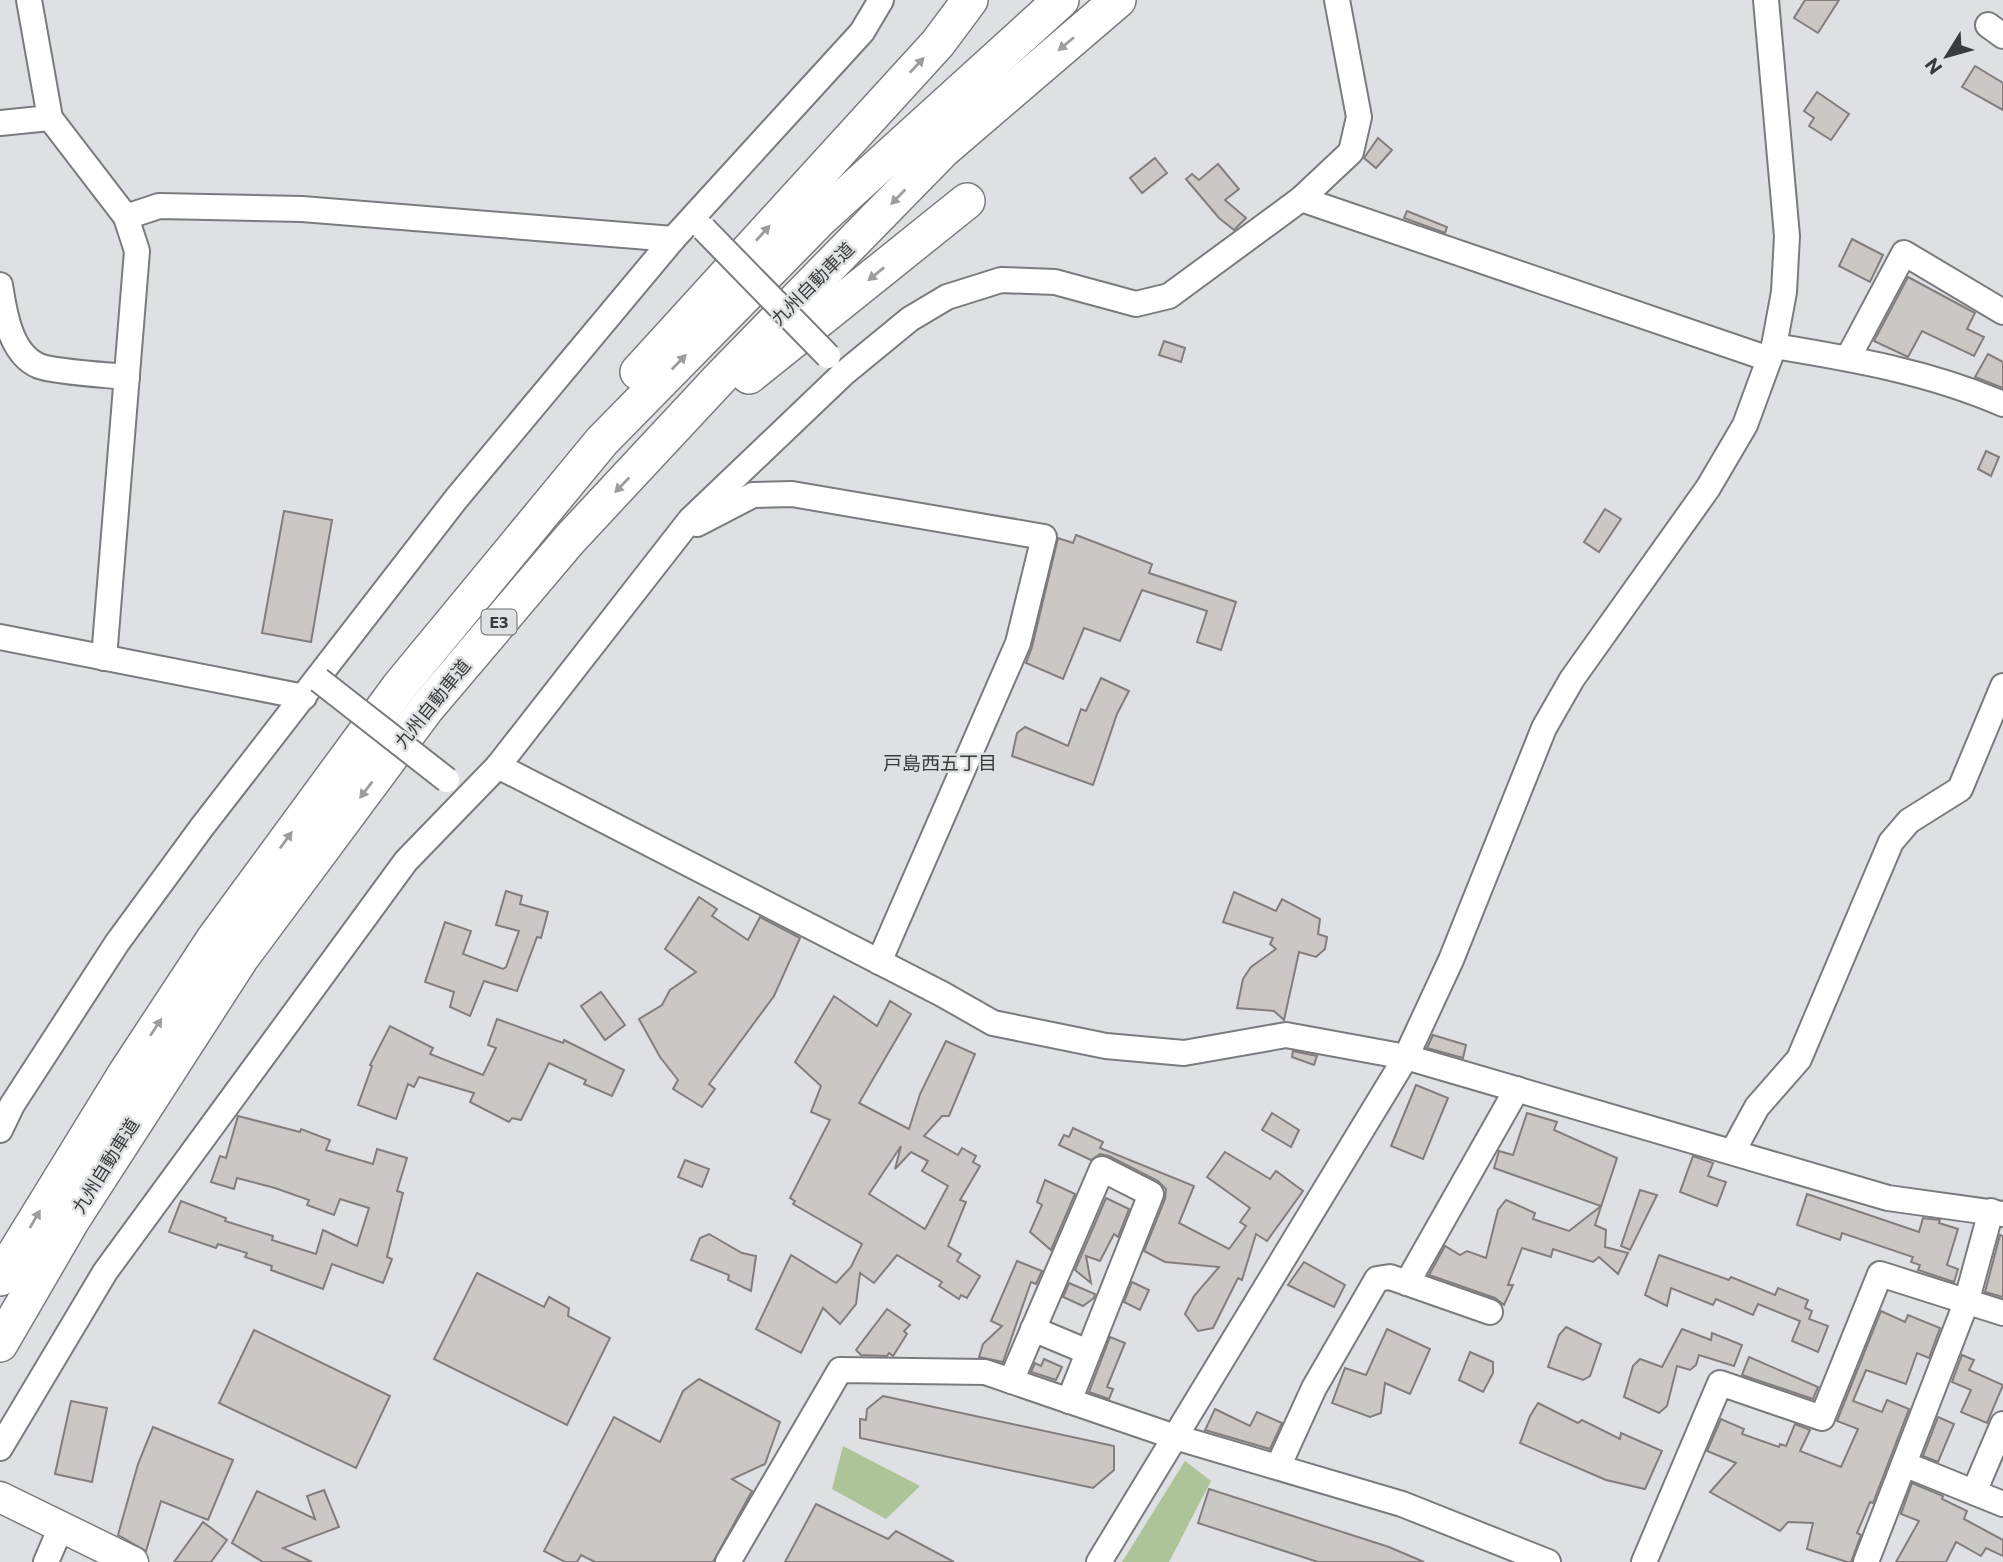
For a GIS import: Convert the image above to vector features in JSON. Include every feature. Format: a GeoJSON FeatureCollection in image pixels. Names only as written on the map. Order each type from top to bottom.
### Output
{"type":"FeatureCollection","features":[{"type":"Feature","properties":{"kind":"highway"},"geometry":{"type":"LineString","coordinates":[[399,687],[588,428],[938,43],[970,0]]}},
{"type":"Feature","properties":{"kind":"highway","name":"九州自動車道"},"geometry":{"type":"LineString","coordinates":[[0,1278],[126,1073],[214,939],[399,687],[602,441],[820,219],[1061,0]]}},
{"type":"Feature","properties":{"kind":"highway","name":"九州自動車道"},"geometry":{"type":"LineString","coordinates":[[0,1344],[86,1196],[241,958],[426,709],[570,539],[721,377],[943,150],[1118,0]]}},
{"type":"Feature","properties":{"kind":"highway"},"geometry":{"type":"LineString","coordinates":[[652,453],[967,201]]}},
{"type":"Feature","properties":{"kind":"main road"},"geometry":{"type":"LineString","coordinates":[[0,1497],[133,1562]]}},
{"type":"Feature","properties":{"kind":"street"},"geometry":{"type":"LineString","coordinates":[[29,0],[50,118],[126,218],[137,251],[104,658]]}},
{"type":"Feature","properties":{"kind":"street"},"geometry":{"type":"LineString","coordinates":[[0,1130],[6,1105],[117,943],[202,827],[456,499],[673,239],[698,224],[846,51],[862,32],[881,0]]}},
{"type":"Feature","properties":{"kind":"street"},"geometry":{"type":"LineString","coordinates":[[0,1448],[105,1272],[406,861],[498,766],[679,534],[835,365],[947,298],[1000,280],[1055,282],[1136,304],[1169,296],[1301,199],[1351,152],[1359,117],[1337,0]]}},
{"type":"Feature","properties":{"kind":"street"},"geometry":{"type":"LineString","coordinates":[[1098,1562],[1406,1057],[1451,960],[1544,728],[1572,679],[1726,460],[1745,425],[1771,353],[1784,292],[1787,236],[1766,0]]}},
{"type":"Feature","properties":{"kind":"street"},"geometry":{"type":"LineString","coordinates":[[0,123],[50,118]]}},
{"type":"Feature","properties":{"kind":"street"},"geometry":{"type":"LineString","coordinates":[[1301,199],[1771,353],[1847,358],[1961,386],[2003,404]]}},
{"type":"Feature","properties":{"kind":"street"},"geometry":{"type":"LineString","coordinates":[[126,218],[159,206],[302,209],[673,239]]}},
{"type":"Feature","properties":{"kind":"street"},"geometry":{"type":"LineString","coordinates":[[698,224],[835,365]]}},
{"type":"Feature","properties":{"kind":"street"},"geometry":{"type":"LineString","coordinates":[[1847,358],[1904,253],[2003,312]]}},
{"type":"Feature","properties":{"kind":"street"},"geometry":{"type":"LineString","coordinates":[[0,285],[5,315],[16,345],[38,366],[127,377]]}},
{"type":"Feature","properties":{"kind":"street"},"geometry":{"type":"LineString","coordinates":[[679,534],[753,495],[792,494],[1044,537],[1018,643],[879,962]]}},
{"type":"Feature","properties":{"kind":"street"},"geometry":{"type":"LineString","coordinates":[[0,637],[104,658],[311,689],[447,780],[469,798]]}},
{"type":"Feature","properties":{"kind":"street"},"geometry":{"type":"LineString","coordinates":[[1732,1151],[1757,1107],[1799,1059],[1891,842],[1909,821],[1960,789],[2003,687]]}},
{"type":"Feature","properties":{"kind":"street"},"geometry":{"type":"LineString","coordinates":[[498,766],[993,1023],[1105,1046],[1184,1053],[1286,1035],[1406,1057],[1888,1198],[1997,1212],[1966,1303],[1866,1562]]}},
{"type":"Feature","properties":{"kind":"street"},"geometry":{"type":"LineString","coordinates":[[1407,1283],[1517,1089]]}},
{"type":"Feature","properties":{"kind":"street"},"geometry":{"type":"LineString","coordinates":[[1011,1381],[1102,1169],[1151,1194],[1069,1401]]}},
{"type":"Feature","properties":{"kind":"street"},"geometry":{"type":"LineString","coordinates":[[1644,1562],[1720,1382],[1822,1418],[1880,1274],[2003,1313]]}},
{"type":"Feature","properties":{"kind":"street"},"geometry":{"type":"LineString","coordinates":[[1279,1468],[1314,1388],[1377,1279],[1390,1277],[1490,1312]]}},
{"type":"Feature","properties":{"kind":"street"},"geometry":{"type":"LineString","coordinates":[[1033,1329],[1088,1352]]}},
{"type":"Feature","properties":{"kind":"street"},"geometry":{"type":"LineString","coordinates":[[728,1562],[840,1370],[985,1372],[1175,1437],[1402,1504],[1548,1562]]}},
{"type":"Feature","properties":{"kind":"street"},"geometry":{"type":"LineString","coordinates":[[1974,1492],[2003,1423]]}},
{"type":"Feature","properties":{"kind":"street"},"geometry":{"type":"LineString","coordinates":[[1904,1464],[2003,1504]]}},
{"type":"Feature","properties":{"kind":"street"},"geometry":{"type":"LineString","coordinates":[[46,1562],[61,1527]]}},
{"type":"Feature","properties":{"kind":"green space"},"geometry":{"type":"Polygon","coordinates":[[[843,1446],[920,1486],[886,1519],[832,1489],[843,1446]]]}},
{"type":"Feature","properties":{"kind":"green space"},"geometry":{"type":"Polygon","coordinates":[[[1185,1461],[1211,1481],[1169,1562],[1122,1562],[1185,1461]]]}},
{"type":"Feature","properties":{"kind":"building"},"geometry":{"type":"Polygon","coordinates":[[[1805,0],[1839,0],[1818,33],[1794,18],[1805,0]]]}},
{"type":"Feature","properties":{"kind":"building"},"geometry":{"type":"Polygon","coordinates":[[[1975,66],[2003,83],[2003,110],[1962,87],[1975,66]]]}},
{"type":"Feature","properties":{"kind":"building"},"geometry":{"type":"Polygon","coordinates":[[[1817,92],[1849,114],[1831,140],[1809,126],[1814,118],[1804,111],[1817,92]]]}},
{"type":"Feature","properties":{"kind":"building"},"geometry":{"type":"Polygon","coordinates":[[[1378,138],[1392,150],[1376,168],[1364,158],[1378,138]]]}},
{"type":"Feature","properties":{"kind":"building"},"geometry":{"type":"Polygon","coordinates":[[[1155,158],[1167,173],[1142,193],[1130,178],[1155,158]]]}},
{"type":"Feature","properties":{"kind":"building"},"geometry":{"type":"Polygon","coordinates":[[[1218,164],[1239,189],[1225,200],[1246,218],[1234,230],[1219,218],[1186,179],[1192,174],[1199,180],[1218,164]]]}},
{"type":"Feature","properties":{"kind":"building"},"geometry":{"type":"Polygon","coordinates":[[[1407,211],[1447,227],[1445,233],[1404,218],[1407,211]]]}},
{"type":"Feature","properties":{"kind":"building"},"geometry":{"type":"Polygon","coordinates":[[[1852,239],[1883,255],[1870,282],[1839,266],[1852,239]]]}},
{"type":"Feature","properties":{"kind":"building"},"geometry":{"type":"Polygon","coordinates":[[[1908,277],[1975,313],[1967,329],[1984,337],[1974,356],[1922,331],[1908,357],[1874,341],[1908,277]]]}},
{"type":"Feature","properties":{"kind":"building"},"geometry":{"type":"Polygon","coordinates":[[[1164,341],[1185,348],[1181,362],[1159,355],[1164,341]]]}},
{"type":"Feature","properties":{"kind":"building"},"geometry":{"type":"Polygon","coordinates":[[[1988,354],[2003,362],[2003,388],[1975,377],[1988,354]]]}},
{"type":"Feature","properties":{"kind":"building"},"geometry":{"type":"Polygon","coordinates":[[[1986,451],[1999,457],[1991,476],[1978,469],[1986,451]]]}},
{"type":"Feature","properties":{"kind":"building"},"geometry":{"type":"Polygon","coordinates":[[[1605,509],[1621,519],[1599,552],[1584,542],[1605,509]]]}},
{"type":"Feature","properties":{"kind":"building"},"geometry":{"type":"Polygon","coordinates":[[[284,511],[332,520],[311,642],[262,633],[284,511]]]}},
{"type":"Feature","properties":{"kind":"building"},"geometry":{"type":"Polygon","coordinates":[[[1076,535],[1152,564],[1149,573],[1236,602],[1221,650],[1197,642],[1207,611],[1142,590],[1120,641],[1084,628],[1063,679],[1026,663],[1058,538],[1073,543],[1076,535]]]}},
{"type":"Feature","properties":{"kind":"building"},"geometry":{"type":"Polygon","coordinates":[[[1101,678],[1129,691],[1117,714],[1093,785],[1012,756],[1017,733],[1025,727],[1068,746],[1081,709],[1086,711],[1101,678]]]}},
{"type":"Feature","properties":{"kind":"building"},"geometry":{"type":"Polygon","coordinates":[[[506,891],[522,896],[520,904],[548,912],[541,938],[537,937],[517,991],[484,981],[470,1016],[450,1007],[454,992],[425,982],[445,922],[471,931],[463,954],[503,969],[506,967],[519,931],[496,925],[506,891]]]}},
{"type":"Feature","properties":{"kind":"building"},"geometry":{"type":"Polygon","coordinates":[[[1234,892],[1276,911],[1282,899],[1320,919],[1318,934],[1327,937],[1325,949],[1316,957],[1299,952],[1284,1020],[1274,1011],[1237,1008],[1243,979],[1251,967],[1276,949],[1270,944],[1273,938],[1223,922],[1234,892]]]}},
{"type":"Feature","properties":{"kind":"building"},"geometry":{"type":"Polygon","coordinates":[[[699,897],[717,909],[712,916],[748,940],[760,917],[800,938],[774,996],[709,1084],[715,1089],[702,1107],[673,1089],[678,1080],[660,1057],[639,1019],[662,1005],[670,990],[696,972],[665,949],[699,897]]]}},
{"type":"Feature","properties":{"kind":"building"},"geometry":{"type":"Polygon","coordinates":[[[601,992],[625,1025],[605,1040],[581,1006],[601,992]]]}},
{"type":"Feature","properties":{"kind":"building"},"geometry":{"type":"Polygon","coordinates":[[[834,996],[877,1026],[890,1001],[911,1014],[859,1103],[909,1129],[920,1094],[946,1041],[975,1054],[949,1116],[942,1116],[924,1136],[958,1155],[962,1148],[976,1156],[973,1162],[980,1166],[960,1200],[966,1202],[948,1246],[961,1254],[957,1261],[980,1276],[967,1298],[961,1295],[959,1299],[939,1286],[942,1282],[897,1255],[874,1283],[860,1273],[856,1304],[840,1324],[823,1308],[801,1353],[756,1329],[791,1255],[836,1283],[851,1267],[862,1244],[793,1204],[795,1201],[790,1198],[830,1120],[811,1112],[821,1086],[795,1062],[834,996]],[[901,1146],[869,1194],[925,1229],[948,1186],[922,1171],[928,1161],[911,1152],[895,1169],[901,1146]]]}},
{"type":"Feature","properties":{"kind":"building"},"geometry":{"type":"Polygon","coordinates":[[[497,1019],[563,1043],[564,1040],[624,1070],[612,1096],[584,1084],[586,1080],[549,1063],[521,1120],[512,1118],[509,1122],[470,1102],[474,1093],[419,1077],[414,1087],[408,1084],[396,1119],[358,1105],[372,1066],[370,1065],[390,1026],[433,1048],[430,1054],[483,1075],[496,1048],[488,1045],[497,1019]]]}},
{"type":"Feature","properties":{"kind":"building"},"geometry":{"type":"Polygon","coordinates":[[[1433,1035],[1466,1045],[1463,1058],[1427,1048],[1433,1035]]]}},
{"type":"Feature","properties":{"kind":"building"},"geometry":{"type":"Polygon","coordinates":[[[1293,1051],[1317,1056],[1314,1065],[1292,1057],[1293,1051]]]}},
{"type":"Feature","properties":{"kind":"building"},"geometry":{"type":"Polygon","coordinates":[[[1416,1085],[1448,1098],[1423,1159],[1391,1146],[1416,1085]]]}},
{"type":"Feature","properties":{"kind":"building"},"geometry":{"type":"Polygon","coordinates":[[[1272,1113],[1299,1130],[1291,1147],[1262,1130],[1272,1113]]]}},
{"type":"Feature","properties":{"kind":"building"},"geometry":{"type":"Polygon","coordinates":[[[1527,1113],[1557,1122],[1554,1130],[1617,1158],[1595,1225],[1606,1230],[1605,1247],[1628,1253],[1618,1274],[1599,1257],[1593,1262],[1553,1249],[1551,1257],[1522,1248],[1508,1285],[1513,1285],[1504,1305],[1495,1298],[1429,1275],[1445,1246],[1460,1255],[1467,1251],[1486,1258],[1498,1210],[1506,1200],[1535,1213],[1533,1219],[1569,1231],[1601,1206],[1494,1168],[1499,1151],[1513,1155],[1527,1113]]]}},
{"type":"Feature","properties":{"kind":"building"},"geometry":{"type":"Polygon","coordinates":[[[238,1116],[300,1132],[301,1129],[330,1140],[326,1150],[373,1164],[377,1149],[407,1158],[397,1191],[403,1193],[387,1257],[392,1259],[383,1283],[332,1264],[323,1289],[271,1270],[272,1266],[245,1257],[247,1253],[218,1244],[216,1248],[169,1232],[181,1201],[226,1218],[225,1221],[273,1236],[272,1240],[316,1254],[323,1230],[357,1246],[369,1208],[340,1199],[334,1215],[307,1205],[309,1200],[275,1188],[237,1178],[234,1189],[211,1182],[220,1156],[226,1158],[238,1116]]]}},
{"type":"Feature","properties":{"kind":"building"},"geometry":{"type":"Polygon","coordinates":[[[1073,1128],[1103,1142],[1100,1148],[1194,1186],[1179,1223],[1229,1249],[1246,1226],[1240,1222],[1250,1208],[1207,1177],[1225,1152],[1270,1179],[1276,1171],[1303,1191],[1267,1241],[1256,1234],[1242,1280],[1238,1278],[1213,1328],[1198,1331],[1185,1314],[1194,1296],[1219,1267],[1165,1262],[1144,1251],[1165,1199],[1166,1189],[1158,1181],[1109,1156],[1100,1154],[1091,1160],[1059,1145],[1064,1135],[1069,1137],[1073,1128]]]}},
{"type":"Feature","properties":{"kind":"building"},"geometry":{"type":"Polygon","coordinates":[[[1693,1156],[1713,1163],[1708,1176],[1726,1182],[1717,1206],[1680,1192],[1693,1156]]]}},
{"type":"Feature","properties":{"kind":"building"},"geometry":{"type":"Polygon","coordinates":[[[685,1160],[709,1169],[702,1187],[678,1177],[685,1160]]]}},
{"type":"Feature","properties":{"kind":"building"},"geometry":{"type":"Polygon","coordinates":[[[1045,1180],[1075,1194],[1051,1250],[1030,1232],[1042,1205],[1037,1202],[1045,1180]]]}},
{"type":"Feature","properties":{"kind":"building"},"geometry":{"type":"Polygon","coordinates":[[[1640,1190],[1657,1195],[1630,1250],[1621,1246],[1640,1190]]]}},
{"type":"Feature","properties":{"kind":"building"},"geometry":{"type":"Polygon","coordinates":[[[1807,1194],[1919,1232],[1923,1218],[1940,1220],[1939,1223],[1958,1229],[1947,1265],[1958,1269],[1954,1282],[1918,1270],[1920,1265],[1911,1262],[1913,1257],[1842,1233],[1840,1240],[1797,1225],[1807,1194]]]}},
{"type":"Feature","properties":{"kind":"building"},"geometry":{"type":"Polygon","coordinates":[[[1106,1198],[1129,1209],[1118,1237],[1114,1234],[1100,1261],[1086,1256],[1091,1283],[1075,1270],[1106,1198]]]}},
{"type":"Feature","properties":{"kind":"building"},"geometry":{"type":"Polygon","coordinates":[[[709,1234],[742,1253],[756,1256],[751,1291],[728,1280],[729,1275],[691,1260],[700,1238],[709,1234]]]}},
{"type":"Feature","properties":{"kind":"building"},"geometry":{"type":"Polygon","coordinates":[[[2000,1235],[2003,1236],[2003,1297],[1985,1292],[2000,1235]]]}},
{"type":"Feature","properties":{"kind":"building"},"geometry":{"type":"Polygon","coordinates":[[[1659,1255],[1729,1280],[1731,1277],[1775,1295],[1778,1288],[1808,1300],[1805,1308],[1812,1311],[1809,1319],[1828,1326],[1818,1352],[1792,1341],[1800,1321],[1758,1304],[1753,1315],[1716,1299],[1713,1305],[1671,1288],[1667,1306],[1645,1295],[1659,1255]]]}},
{"type":"Feature","properties":{"kind":"building"},"geometry":{"type":"Polygon","coordinates":[[[1017,1261],[1042,1271],[1036,1284],[1031,1282],[1003,1362],[979,1357],[983,1344],[1002,1326],[991,1321],[1017,1261]]]}},
{"type":"Feature","properties":{"kind":"building"},"geometry":{"type":"Polygon","coordinates":[[[1304,1262],[1345,1285],[1334,1307],[1288,1285],[1304,1262]]]}},
{"type":"Feature","properties":{"kind":"building"},"geometry":{"type":"Polygon","coordinates":[[[477,1273],[544,1307],[549,1297],[569,1308],[568,1316],[610,1338],[567,1425],[434,1359],[477,1273]]]}},
{"type":"Feature","properties":{"kind":"building"},"geometry":{"type":"Polygon","coordinates":[[[1132,1282],[1149,1290],[1140,1310],[1124,1302],[1132,1282]]]}},
{"type":"Feature","properties":{"kind":"building"},"geometry":{"type":"Polygon","coordinates":[[[1069,1283],[1095,1294],[1094,1298],[1083,1306],[1063,1297],[1069,1283]]]}},
{"type":"Feature","properties":{"kind":"building"},"geometry":{"type":"Polygon","coordinates":[[[887,1309],[910,1325],[904,1331],[907,1334],[893,1356],[889,1353],[887,1356],[861,1355],[856,1350],[887,1309]]]}},
{"type":"Feature","properties":{"kind":"building"},"geometry":{"type":"Polygon","coordinates":[[[1881,1311],[1905,1322],[1908,1315],[1940,1328],[1929,1358],[1917,1353],[1906,1384],[1866,1370],[1853,1401],[1882,1412],[1887,1400],[1909,1409],[1873,1503],[1870,1502],[1857,1533],[1861,1535],[1851,1562],[1847,1562],[1807,1549],[1813,1523],[1788,1522],[1780,1531],[1710,1492],[1736,1463],[1707,1451],[1721,1419],[1744,1429],[1742,1434],[1779,1447],[1780,1444],[1786,1446],[1795,1424],[1810,1430],[1800,1451],[1841,1467],[1858,1429],[1837,1421],[1881,1311]]]}},
{"type":"Feature","properties":{"kind":"building"},"geometry":{"type":"Polygon","coordinates":[[[1566,1327],[1601,1344],[1590,1376],[1583,1380],[1548,1367],[1559,1335],[1566,1327]]]}},
{"type":"Feature","properties":{"kind":"building"},"geometry":{"type":"Polygon","coordinates":[[[1387,1329],[1430,1349],[1410,1394],[1385,1383],[1381,1413],[1370,1417],[1332,1403],[1345,1368],[1366,1375],[1387,1329]]]}},
{"type":"Feature","properties":{"kind":"building"},"geometry":{"type":"Polygon","coordinates":[[[1682,1329],[1711,1340],[1712,1333],[1742,1345],[1734,1366],[1699,1355],[1696,1365],[1690,1370],[1677,1366],[1667,1406],[1659,1413],[1624,1397],[1633,1366],[1640,1359],[1662,1367],[1682,1329]]]}},
{"type":"Feature","properties":{"kind":"building"},"geometry":{"type":"Polygon","coordinates":[[[254,1330],[390,1396],[356,1468],[219,1403],[254,1330]]]}},
{"type":"Feature","properties":{"kind":"building"},"geometry":{"type":"Polygon","coordinates":[[[1110,1337],[1125,1343],[1107,1387],[1113,1389],[1109,1399],[1089,1392],[1110,1337]]]}},
{"type":"Feature","properties":{"kind":"building"},"geometry":{"type":"Polygon","coordinates":[[[1470,1352],[1493,1362],[1493,1373],[1483,1392],[1459,1380],[1470,1352]]]}},
{"type":"Feature","properties":{"kind":"building"},"geometry":{"type":"Polygon","coordinates":[[[1962,1355],[1974,1360],[1969,1370],[2003,1385],[1987,1423],[1961,1412],[1971,1390],[1952,1382],[1962,1355]]]}},
{"type":"Feature","properties":{"kind":"building"},"geometry":{"type":"Polygon","coordinates":[[[1749,1357],[1818,1387],[1813,1399],[1742,1375],[1749,1357]]]}},
{"type":"Feature","properties":{"kind":"building"},"geometry":{"type":"Polygon","coordinates":[[[1044,1359],[1062,1367],[1056,1380],[1031,1372],[1035,1363],[1041,1366],[1044,1359]]]}},
{"type":"Feature","properties":{"kind":"building"},"geometry":{"type":"Polygon","coordinates":[[[699,1379],[780,1422],[765,1464],[732,1479],[752,1491],[713,1562],[595,1562],[581,1555],[577,1562],[565,1562],[544,1551],[614,1417],[660,1442],[683,1391],[699,1379]]]}},
{"type":"Feature","properties":{"kind":"building"},"geometry":{"type":"Polygon","coordinates":[[[883,1396],[1114,1446],[1114,1470],[1093,1488],[860,1438],[860,1419],[866,1420],[867,1409],[883,1396]]]}},
{"type":"Feature","properties":{"kind":"building"},"geometry":{"type":"Polygon","coordinates":[[[71,1401],[107,1408],[92,1482],[55,1474],[71,1401]]]}},
{"type":"Feature","properties":{"kind":"building"},"geometry":{"type":"Polygon","coordinates":[[[1538,1403],[1578,1423],[1582,1420],[1620,1439],[1621,1433],[1662,1451],[1645,1489],[1606,1480],[1520,1443],[1538,1403]]]}},
{"type":"Feature","properties":{"kind":"building"},"geometry":{"type":"Polygon","coordinates":[[[1215,1409],[1250,1426],[1257,1412],[1282,1423],[1270,1449],[1205,1430],[1215,1409]]]}},
{"type":"Feature","properties":{"kind":"building"},"geometry":{"type":"Polygon","coordinates":[[[1938,1417],[1954,1424],[1938,1462],[1923,1456],[1938,1417]]]}},
{"type":"Feature","properties":{"kind":"building"},"geometry":{"type":"Polygon","coordinates":[[[153,1427],[233,1460],[208,1520],[161,1501],[146,1551],[118,1535],[138,1464],[153,1427]]]}},
{"type":"Feature","properties":{"kind":"building"},"geometry":{"type":"Polygon","coordinates":[[[1912,1483],[1943,1496],[1942,1499],[1967,1511],[1964,1519],[2003,1540],[2003,1556],[1986,1548],[1981,1556],[1956,1542],[1946,1562],[1896,1562],[1919,1521],[1901,1514],[1912,1483]]]}},
{"type":"Feature","properties":{"kind":"building"},"geometry":{"type":"Polygon","coordinates":[[[1209,1489],[1389,1547],[1424,1562],[1318,1562],[1198,1523],[1209,1489]]]}},
{"type":"Feature","properties":{"kind":"building"},"geometry":{"type":"Polygon","coordinates":[[[324,1490],[339,1527],[283,1548],[312,1562],[263,1562],[232,1543],[257,1491],[315,1519],[307,1496],[324,1490]]]}},
{"type":"Feature","properties":{"kind":"building"},"geometry":{"type":"Polygon","coordinates":[[[816,1504],[888,1539],[896,1531],[954,1562],[785,1562],[816,1504]]]}},
{"type":"Feature","properties":{"kind":"building"},"geometry":{"type":"Polygon","coordinates":[[[203,1522],[227,1540],[211,1562],[174,1562],[203,1522]]]}},
{"type":"Feature","properties":{"kind":"district","name":"戸島西五丁目"},"geometry":{"type":"Point","coordinates":[940,763]}}]}
